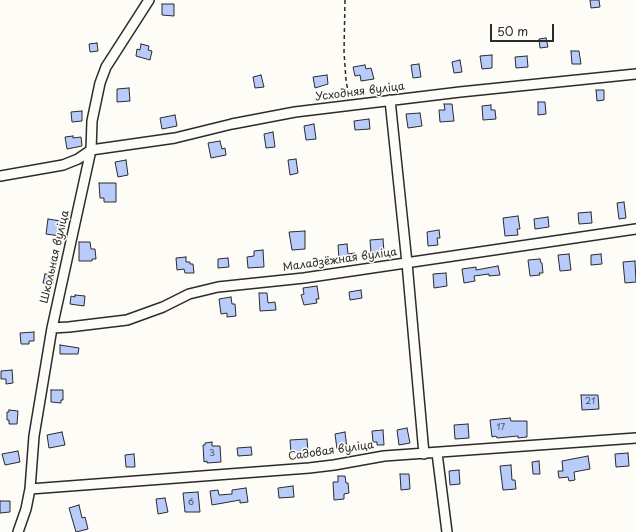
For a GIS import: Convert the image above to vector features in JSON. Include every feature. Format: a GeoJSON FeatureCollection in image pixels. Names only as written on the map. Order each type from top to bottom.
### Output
{"type":"FeatureCollection","features":[{"type":"Feature","properties":{"kind":"street","name":"Школьная вуліца"},"geometry":{"type":"LineString","coordinates":[[18,532],[26,508],[30,489],[34,436],[52,328],[90,150],[92,122],[100,83],[106,67],[149,0]]}},
{"type":"Feature","properties":{"kind":"street","name":"Усходняя вуліца"},"geometry":{"type":"LineString","coordinates":[[90,150],[175,138],[232,124],[295,112],[460,92],[636,74]]}},
{"type":"Feature","properties":{"kind":"street"},"geometry":{"type":"LineString","coordinates":[[390,100],[407,263],[424,454]]}},
{"type":"Feature","properties":{"kind":"street"},"geometry":{"type":"LineString","coordinates":[[0,176],[63,165],[78,159],[90,150]]}},
{"type":"Feature","properties":{"kind":"street","name":"Маладзёжная вуліца"},"geometry":{"type":"LineString","coordinates":[[52,328],[127,320],[158,310],[189,294],[218,287],[304,278],[636,229]]}},
{"type":"Feature","properties":{"kind":"street","name":"Садовая вуліца"},"geometry":{"type":"LineString","coordinates":[[30,489],[309,468],[384,456],[636,438]]}},
{"type":"Feature","properties":{"kind":"street"},"geometry":{"type":"LineString","coordinates":[[437,453],[447,532]]}},
{"type":"Feature","properties":{"kind":"path"},"geometry":{"type":"LineString","coordinates":[[345,0],[344,52],[350,105]]}},
{"type":"Feature","properties":{"kind":"building"},"geometry":{"type":"Polygon","coordinates":[[[590,0],[599,0],[600,7],[591,8],[590,0]]]}},
{"type":"Feature","properties":{"kind":"building"},"geometry":{"type":"Polygon","coordinates":[[[162,4],[174,4],[174,16],[162,15],[162,4]]]}},
{"type":"Feature","properties":{"kind":"building"},"geometry":{"type":"Polygon","coordinates":[[[546,38],[548,47],[540,48],[539,39],[546,38]]]}},
{"type":"Feature","properties":{"kind":"building"},"geometry":{"type":"Polygon","coordinates":[[[97,43],[98,51],[90,52],[89,44],[97,43]]]}},
{"type":"Feature","properties":{"kind":"building"},"geometry":{"type":"Polygon","coordinates":[[[141,44],[149,46],[148,50],[152,51],[150,60],[136,56],[137,49],[140,50],[141,44]]]}},
{"type":"Feature","properties":{"kind":"building"},"geometry":{"type":"Polygon","coordinates":[[[571,51],[579,51],[581,64],[572,64],[571,51]]]}},
{"type":"Feature","properties":{"kind":"building"},"geometry":{"type":"Polygon","coordinates":[[[492,55],[492,68],[482,69],[480,56],[492,55]]]}},
{"type":"Feature","properties":{"kind":"building"},"geometry":{"type":"Polygon","coordinates":[[[527,56],[528,67],[516,68],[515,57],[527,56]]]}},
{"type":"Feature","properties":{"kind":"building"},"geometry":{"type":"Polygon","coordinates":[[[460,60],[462,72],[454,73],[452,62],[460,60]]]}},
{"type":"Feature","properties":{"kind":"building"},"geometry":{"type":"Polygon","coordinates":[[[419,64],[421,77],[413,78],[411,65],[419,64]]]}},
{"type":"Feature","properties":{"kind":"building"},"geometry":{"type":"Polygon","coordinates":[[[365,65],[366,69],[371,68],[374,79],[361,81],[360,75],[355,76],[353,67],[365,65]]]}},
{"type":"Feature","properties":{"kind":"building"},"geometry":{"type":"Polygon","coordinates":[[[261,75],[264,87],[255,88],[253,77],[261,75]]]}},
{"type":"Feature","properties":{"kind":"building"},"geometry":{"type":"Polygon","coordinates":[[[327,75],[328,84],[315,88],[313,77],[327,75]]]}},
{"type":"Feature","properties":{"kind":"building"},"geometry":{"type":"Polygon","coordinates":[[[129,88],[130,101],[117,102],[117,89],[129,88]]]}},
{"type":"Feature","properties":{"kind":"building"},"geometry":{"type":"Polygon","coordinates":[[[596,90],[604,90],[604,100],[597,101],[596,90]]]}},
{"type":"Feature","properties":{"kind":"building"},"geometry":{"type":"Polygon","coordinates":[[[538,102],[545,102],[546,114],[538,115],[538,102]]]}},
{"type":"Feature","properties":{"kind":"building"},"geometry":{"type":"Polygon","coordinates":[[[444,104],[452,104],[454,121],[440,122],[439,110],[445,110],[444,104]]]}},
{"type":"Feature","properties":{"kind":"building"},"geometry":{"type":"Polygon","coordinates":[[[491,105],[491,110],[495,110],[496,119],[483,120],[482,106],[491,105]]]}},
{"type":"Feature","properties":{"kind":"building"},"geometry":{"type":"Polygon","coordinates":[[[82,111],[82,121],[72,122],[71,112],[82,111]]]}},
{"type":"Feature","properties":{"kind":"building"},"geometry":{"type":"Polygon","coordinates":[[[420,113],[422,126],[408,128],[406,114],[420,113]]]}},
{"type":"Feature","properties":{"kind":"building"},"geometry":{"type":"Polygon","coordinates":[[[175,115],[177,126],[162,129],[160,118],[175,115]]]}},
{"type":"Feature","properties":{"kind":"building"},"geometry":{"type":"Polygon","coordinates":[[[369,119],[370,129],[355,130],[354,121],[369,119]]]}},
{"type":"Feature","properties":{"kind":"building"},"geometry":{"type":"Polygon","coordinates":[[[314,124],[316,139],[306,140],[304,126],[314,124]]]}},
{"type":"Feature","properties":{"kind":"building"},"geometry":{"type":"Polygon","coordinates":[[[273,132],[275,147],[266,148],[264,134],[273,132]]]}},
{"type":"Feature","properties":{"kind":"building"},"geometry":{"type":"Polygon","coordinates":[[[73,136],[73,138],[81,137],[82,146],[67,149],[65,137],[73,136]]]}},
{"type":"Feature","properties":{"kind":"building"},"geometry":{"type":"Polygon","coordinates":[[[220,141],[222,149],[225,148],[226,155],[211,158],[208,143],[220,141]]]}},
{"type":"Feature","properties":{"kind":"building"},"geometry":{"type":"Polygon","coordinates":[[[296,159],[298,173],[290,175],[288,160],[296,159]]]}},
{"type":"Feature","properties":{"kind":"building"},"geometry":{"type":"Polygon","coordinates":[[[126,160],[128,175],[118,177],[115,162],[126,160]]]}},
{"type":"Feature","properties":{"kind":"building"},"geometry":{"type":"Polygon","coordinates":[[[99,183],[116,183],[116,202],[104,202],[104,198],[100,198],[99,183]]]}},
{"type":"Feature","properties":{"kind":"building"},"geometry":{"type":"Polygon","coordinates":[[[624,202],[626,218],[619,219],[617,203],[624,202]]]}},
{"type":"Feature","properties":{"kind":"building"},"geometry":{"type":"Polygon","coordinates":[[[591,212],[592,223],[579,224],[578,213],[591,212]]]}},
{"type":"Feature","properties":{"kind":"building"},"geometry":{"type":"Polygon","coordinates":[[[518,216],[520,229],[517,229],[518,235],[505,236],[503,218],[518,216]]]}},
{"type":"Feature","properties":{"kind":"building"},"geometry":{"type":"Polygon","coordinates":[[[548,217],[549,227],[535,229],[534,219],[548,217]]]}},
{"type":"Feature","properties":{"kind":"building"},"geometry":{"type":"Polygon","coordinates":[[[48,219],[61,221],[60,236],[46,234],[48,219]]]}},
{"type":"Feature","properties":{"kind":"building"},"geometry":{"type":"Polygon","coordinates":[[[439,230],[440,238],[437,238],[438,245],[428,246],[427,232],[439,230]]]}},
{"type":"Feature","properties":{"kind":"building"},"geometry":{"type":"Polygon","coordinates":[[[305,231],[305,249],[292,250],[289,232],[305,231]]]}},
{"type":"Feature","properties":{"kind":"building"},"geometry":{"type":"Polygon","coordinates":[[[383,239],[384,252],[371,253],[370,240],[383,239]]]}},
{"type":"Feature","properties":{"kind":"building"},"geometry":{"type":"Polygon","coordinates":[[[79,242],[90,242],[91,249],[95,249],[96,259],[92,259],[92,261],[79,261],[79,242]]]}},
{"type":"Feature","properties":{"kind":"building"},"geometry":{"type":"Polygon","coordinates":[[[347,244],[348,254],[355,253],[356,261],[344,262],[344,259],[339,259],[338,245],[347,244]]]}},
{"type":"Feature","properties":{"kind":"building"},"geometry":{"type":"Polygon","coordinates":[[[263,250],[264,267],[248,268],[247,257],[254,256],[254,251],[263,250]]]}},
{"type":"Feature","properties":{"kind":"building"},"geometry":{"type":"Polygon","coordinates":[[[569,254],[571,270],[560,271],[558,255],[569,254]]]}},
{"type":"Feature","properties":{"kind":"building"},"geometry":{"type":"Polygon","coordinates":[[[601,254],[602,264],[591,265],[591,255],[601,254]]]}},
{"type":"Feature","properties":{"kind":"building"},"geometry":{"type":"Polygon","coordinates":[[[186,257],[186,262],[193,264],[194,273],[185,273],[184,269],[177,270],[176,258],[186,257]]]}},
{"type":"Feature","properties":{"kind":"building"},"geometry":{"type":"Polygon","coordinates":[[[228,258],[229,267],[218,268],[218,259],[228,258]]]}},
{"type":"Feature","properties":{"kind":"building"},"geometry":{"type":"Polygon","coordinates":[[[540,259],[543,273],[539,273],[540,275],[530,276],[528,260],[540,259]]]}},
{"type":"Feature","properties":{"kind":"building"},"geometry":{"type":"Polygon","coordinates":[[[635,261],[636,282],[625,283],[623,262],[635,261]]]}},
{"type":"Feature","properties":{"kind":"building"},"geometry":{"type":"Polygon","coordinates":[[[498,266],[500,275],[489,276],[489,274],[474,276],[475,281],[464,283],[462,269],[476,267],[476,270],[498,266]]]}},
{"type":"Feature","properties":{"kind":"building"},"geometry":{"type":"Polygon","coordinates":[[[446,273],[447,286],[434,288],[433,274],[446,273]]]}},
{"type":"Feature","properties":{"kind":"building"},"geometry":{"type":"Polygon","coordinates":[[[45,274],[53,275],[53,284],[43,283],[45,274]]]}},
{"type":"Feature","properties":{"kind":"building"},"geometry":{"type":"Polygon","coordinates":[[[317,286],[319,299],[316,299],[317,303],[304,305],[301,295],[304,294],[303,288],[317,286]]]}},
{"type":"Feature","properties":{"kind":"building"},"geometry":{"type":"Polygon","coordinates":[[[361,290],[362,298],[350,300],[349,292],[361,290]]]}},
{"type":"Feature","properties":{"kind":"building"},"geometry":{"type":"Polygon","coordinates":[[[259,293],[267,293],[268,303],[275,302],[276,310],[260,311],[259,293]]]}},
{"type":"Feature","properties":{"kind":"building"},"geometry":{"type":"Polygon","coordinates":[[[75,295],[85,296],[84,306],[70,304],[71,296],[75,297],[75,295]]]}},
{"type":"Feature","properties":{"kind":"building"},"geometry":{"type":"Polygon","coordinates":[[[231,297],[232,304],[235,304],[236,316],[227,317],[227,313],[221,314],[219,299],[231,297]]]}},
{"type":"Feature","properties":{"kind":"building"},"geometry":{"type":"Polygon","coordinates":[[[34,332],[34,341],[29,341],[29,344],[21,344],[20,333],[34,332]]]}},
{"type":"Feature","properties":{"kind":"building"},"geometry":{"type":"Polygon","coordinates":[[[60,345],[79,348],[78,354],[60,354],[60,345]]]}},
{"type":"Feature","properties":{"kind":"building"},"geometry":{"type":"Polygon","coordinates":[[[12,370],[13,383],[6,384],[6,379],[1,379],[1,371],[12,370]]]}},
{"type":"Feature","properties":{"kind":"building"},"geometry":{"type":"Polygon","coordinates":[[[51,390],[63,390],[63,400],[61,400],[61,403],[51,402],[51,390]]]}},
{"type":"Feature","properties":{"kind":"building"},"geometry":{"type":"Polygon","coordinates":[[[581,395],[598,395],[599,409],[582,410],[581,395]]]}},
{"type":"Feature","properties":{"kind":"building"},"geometry":{"type":"Polygon","coordinates":[[[9,410],[18,411],[17,424],[9,424],[9,420],[7,420],[7,412],[9,412],[9,410]]]}},
{"type":"Feature","properties":{"kind":"building"},"geometry":{"type":"Polygon","coordinates":[[[510,418],[511,421],[527,421],[527,437],[492,437],[490,420],[510,418]]]}},
{"type":"Feature","properties":{"kind":"building"},"geometry":{"type":"Polygon","coordinates":[[[468,424],[469,438],[455,439],[454,425],[468,424]]]}},
{"type":"Feature","properties":{"kind":"building"},"geometry":{"type":"Polygon","coordinates":[[[407,428],[410,443],[399,445],[397,430],[407,428]]]}},
{"type":"Feature","properties":{"kind":"building"},"geometry":{"type":"Polygon","coordinates":[[[383,430],[384,445],[377,445],[377,442],[373,442],[372,431],[383,430]]]}},
{"type":"Feature","properties":{"kind":"building"},"geometry":{"type":"Polygon","coordinates":[[[62,432],[65,445],[49,448],[47,435],[62,432]]]}},
{"type":"Feature","properties":{"kind":"building"},"geometry":{"type":"Polygon","coordinates":[[[345,432],[347,448],[337,449],[335,434],[345,432]]]}},
{"type":"Feature","properties":{"kind":"building"},"geometry":{"type":"Polygon","coordinates":[[[307,439],[308,452],[291,453],[290,440],[307,439]]]}},
{"type":"Feature","properties":{"kind":"building"},"geometry":{"type":"Polygon","coordinates":[[[212,442],[212,446],[220,446],[221,462],[204,462],[203,445],[205,445],[205,443],[212,442]]]}},
{"type":"Feature","properties":{"kind":"building"},"geometry":{"type":"Polygon","coordinates":[[[251,447],[252,455],[238,456],[237,448],[251,447]]]}},
{"type":"Feature","properties":{"kind":"building"},"geometry":{"type":"Polygon","coordinates":[[[18,451],[20,462],[5,465],[2,454],[18,451]]]}},
{"type":"Feature","properties":{"kind":"building"},"geometry":{"type":"Polygon","coordinates":[[[628,453],[629,466],[616,467],[615,454],[628,453]]]}},
{"type":"Feature","properties":{"kind":"building"},"geometry":{"type":"Polygon","coordinates":[[[134,454],[135,467],[126,467],[125,455],[134,454]]]}},
{"type":"Feature","properties":{"kind":"building"},"geometry":{"type":"Polygon","coordinates":[[[588,456],[590,469],[574,472],[575,480],[569,481],[568,477],[559,478],[558,471],[563,471],[562,461],[588,456]]]}},
{"type":"Feature","properties":{"kind":"building"},"geometry":{"type":"Polygon","coordinates":[[[539,461],[540,474],[533,474],[532,462],[539,461]]]}},
{"type":"Feature","properties":{"kind":"building"},"geometry":{"type":"Polygon","coordinates":[[[511,465],[512,480],[515,480],[516,489],[503,490],[500,466],[511,465]]]}},
{"type":"Feature","properties":{"kind":"building"},"geometry":{"type":"Polygon","coordinates":[[[459,470],[460,484],[450,485],[449,471],[459,470]]]}},
{"type":"Feature","properties":{"kind":"building"},"geometry":{"type":"Polygon","coordinates":[[[400,474],[409,474],[410,489],[401,490],[400,474]]]}},
{"type":"Feature","properties":{"kind":"building"},"geometry":{"type":"Polygon","coordinates":[[[338,476],[345,476],[346,483],[348,483],[349,493],[344,494],[344,499],[334,500],[333,482],[338,482],[338,476]]]}},
{"type":"Feature","properties":{"kind":"building"},"geometry":{"type":"Polygon","coordinates":[[[293,486],[294,497],[279,498],[278,488],[293,486]]]}},
{"type":"Feature","properties":{"kind":"building"},"geometry":{"type":"Polygon","coordinates":[[[246,488],[248,502],[240,503],[240,500],[212,505],[210,491],[218,490],[219,495],[232,494],[232,490],[246,488]]]}},
{"type":"Feature","properties":{"kind":"building"},"geometry":{"type":"Polygon","coordinates":[[[198,492],[200,512],[185,512],[183,493],[198,492]]]}},
{"type":"Feature","properties":{"kind":"building"},"geometry":{"type":"Polygon","coordinates":[[[165,498],[168,512],[158,514],[156,499],[165,498]]]}},
{"type":"Feature","properties":{"kind":"building"},"geometry":{"type":"Polygon","coordinates":[[[0,501],[10,501],[10,512],[0,513],[0,501]]]}},
{"type":"Feature","properties":{"kind":"building"},"geometry":{"type":"Polygon","coordinates":[[[79,505],[82,518],[85,517],[88,529],[76,532],[69,508],[79,505]]]}}]}
